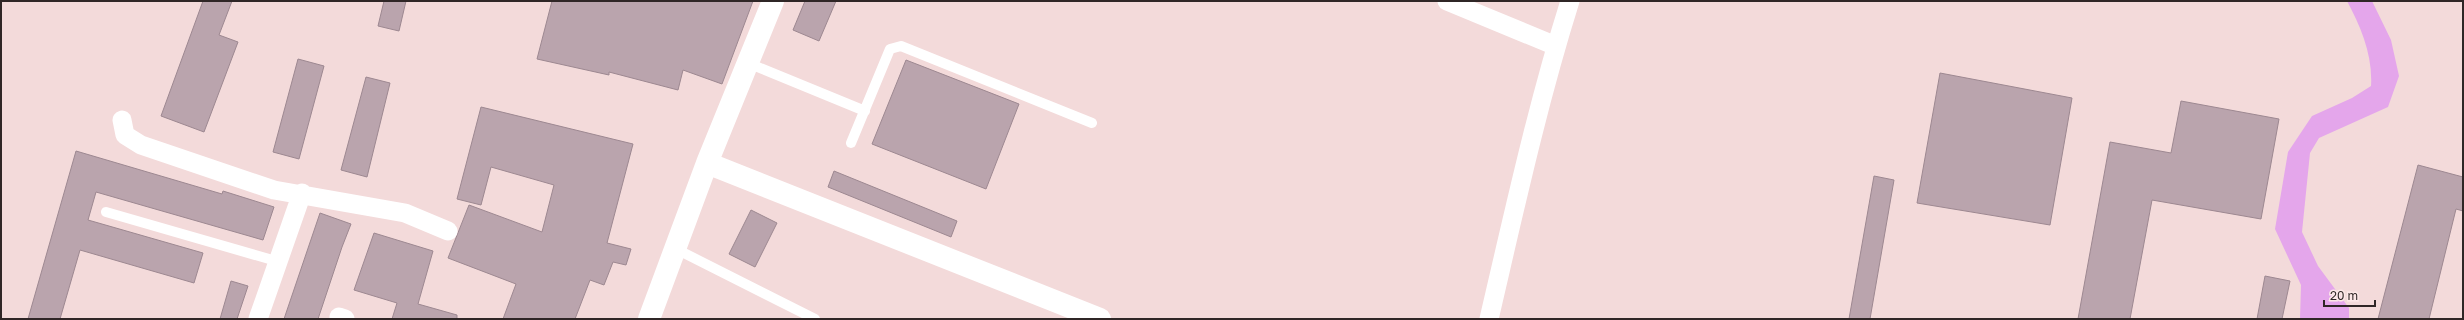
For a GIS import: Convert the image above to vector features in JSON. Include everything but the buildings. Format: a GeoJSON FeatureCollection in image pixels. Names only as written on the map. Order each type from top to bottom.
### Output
{"type":"FeatureCollection","features":[{"type":"Feature","properties":{"kind":"street"},"geometry":{"type":"LineString","coordinates":[[649,319],[708,163],[773,1]]}},
{"type":"Feature","properties":{"kind":"street"},"geometry":{"type":"LineString","coordinates":[[1447,1],[1556,46]]}},
{"type":"Feature","properties":{"kind":"street"},"geometry":{"type":"LineString","coordinates":[[1489,319],[1518,190],[1556,46],[1570,1]]}},
{"type":"Feature","properties":{"kind":"street"},"geometry":{"type":"LineString","coordinates":[[122,120],[125,136],[141,145],[274,190],[302,193],[405,213],[448,230]]}},
{"type":"Feature","properties":{"kind":"street"},"geometry":{"type":"LineString","coordinates":[[708,163],[1100,319]]}},
{"type":"Feature","properties":{"kind":"street"},"geometry":{"type":"LineString","coordinates":[[258,319],[276,261],[302,193]]}},
{"type":"Feature","properties":{"kind":"lane"},"geometry":{"type":"LineString","coordinates":[[851,144],[890,49],[901,46],[1092,123]]}},
{"type":"Feature","properties":{"kind":"lane"},"geometry":{"type":"LineString","coordinates":[[748,64],[865,111]]}},
{"type":"Feature","properties":{"kind":"lane"},"geometry":{"type":"LineString","coordinates":[[106,212],[276,261]]}},
{"type":"Feature","properties":{"kind":"lane"},"geometry":{"type":"LineString","coordinates":[[676,248],[815,319]]}},
{"type":"Feature","properties":{"kind":"shaded area"},"geometry":{"type":"Polygon","coordinates":[[[2347,1],[2372,1],[2391,40],[2399,76],[2388,107],[2319,138],[2310,153],[2302,232],[2318,266],[2349,308],[2349,319],[2300,319],[2301,285],[2275,229],[2288,152],[2312,116],[2352,98],[2371,86],[2370,64],[2365,42],[2347,1]]]}}]}
